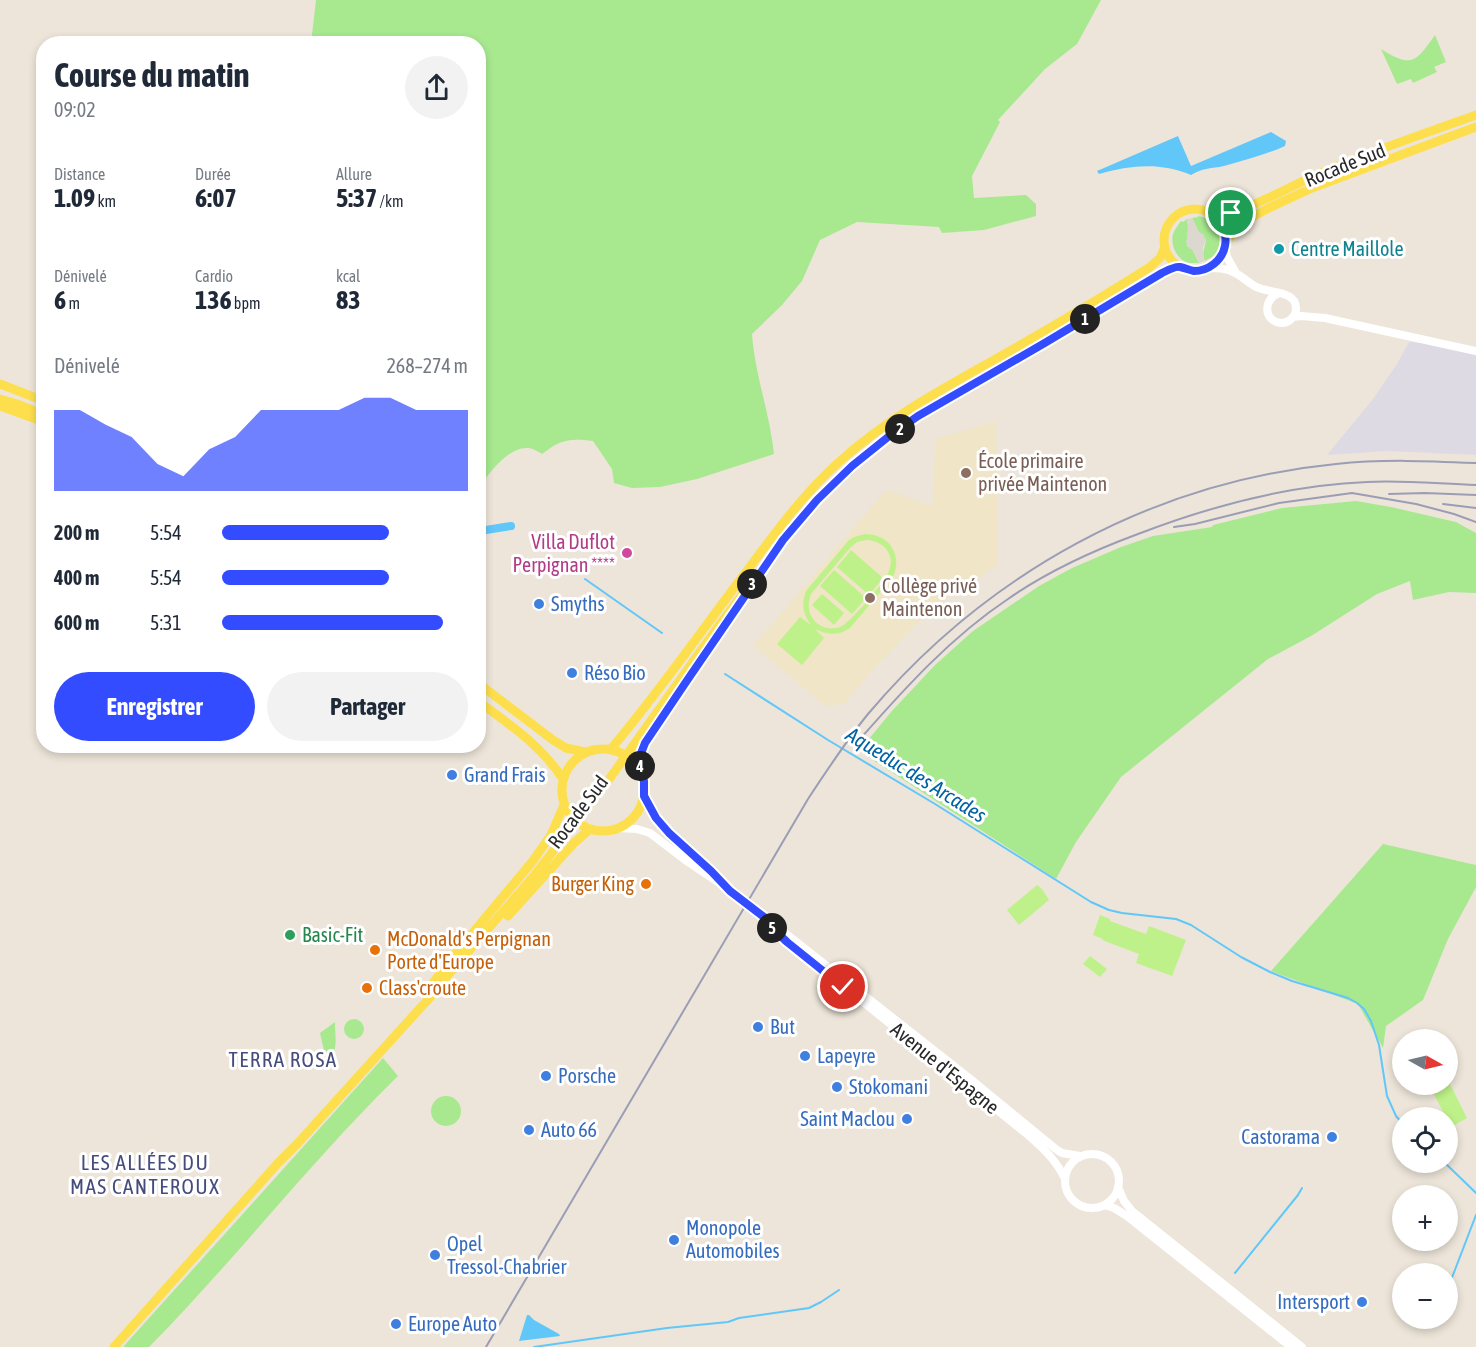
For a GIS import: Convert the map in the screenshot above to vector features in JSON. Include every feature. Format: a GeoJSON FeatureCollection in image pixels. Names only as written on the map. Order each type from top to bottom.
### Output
{"type":"FeatureCollection","features":[{"type":"Feature","properties":{"kind":"main road","name":"Rocade Sud"},"geometry":{"type":"LineString","coordinates":[[1215,216],[1250,207],[1322,173],[1476,115]]}},
{"type":"Feature","properties":{"kind":"main road","name":"Rocade Sud"},"geometry":{"type":"LineString","coordinates":[[1225,244],[1242,222],[1270,207],[1312,188],[1476,127]]}},
{"type":"Feature","properties":{"kind":"main road"},"geometry":{"type":"LineString","coordinates":[[1192,209],[1200,209],[1215,216],[1225,234],[1225,244],[1219,259],[1208,268],[1194,271],[1180,267],[1171,258],[1165,247],[1165,234],[1168,224],[1179,214],[1192,209]]}},
{"type":"Feature","properties":{"kind":"main road","name":"Rocade Sud"},"geometry":{"type":"LineString","coordinates":[[615,750],[757,557],[805,497],[839,462],[877,430],[945,387],[1038,335],[1150,267],[1160,258],[1165,247]]}},
{"type":"Feature","properties":{"kind":"main road","name":"Rocade Sud"},"geometry":{"type":"LineString","coordinates":[[427,996],[502,914],[553,852],[610,778],[763,567],[802,517],[833,483],[888,437],[918,416],[1162,273],[1180,267]]}},
{"type":"Feature","properties":{"kind":"main road"},"geometry":{"type":"LineString","coordinates":[[0,386],[36,398]]}},
{"type":"Feature","properties":{"kind":"main road"},"geometry":{"type":"LineString","coordinates":[[0,399],[36,412]]}},
{"type":"Feature","properties":{"kind":"main road"},"geometry":{"type":"LineString","coordinates":[[0,408],[36,420]]}},
{"type":"Feature","properties":{"kind":"main road","name":"Rocade Sud"},"geometry":{"type":"LineString","coordinates":[[427,996],[585,804],[716,620],[757,557]]}},
{"type":"Feature","properties":{"kind":"main road","name":"Rocade Sud"},"geometry":{"type":"LineString","coordinates":[[639,770],[640,756],[645,743],[763,567]]}},
{"type":"Feature","properties":{"kind":"main road"},"geometry":{"type":"LineString","coordinates":[[486,683],[517,712]]}},
{"type":"Feature","properties":{"kind":"main road"},"geometry":{"type":"LineString","coordinates":[[486,689],[559,744],[585,752]]}},
{"type":"Feature","properties":{"kind":"main road"},"geometry":{"type":"LineString","coordinates":[[486,707],[531,741],[551,761],[563,779]]}},
{"type":"Feature","properties":{"kind":"main road"},"geometry":{"type":"LineString","coordinates":[[602,748],[615,750],[632,759],[639,770],[644,781],[644,796],[636,815],[619,828],[607,831],[586,828],[566,809],[561,790],[563,779],[571,763],[585,752],[602,748]]}},
{"type":"Feature","properties":{"kind":"main road","name":"Avenue d'Espagne"},"geometry":{"type":"LineString","coordinates":[[644,796],[656,818],[669,833],[733,893]]}},
{"type":"Feature","properties":{"kind":"main road"},"geometry":{"type":"LineString","coordinates":[[114,1347],[295,1141],[427,996],[451,959],[532,862],[566,809]]}},
{"type":"Feature","properties":{"kind":"main road"},"geometry":{"type":"LineString","coordinates":[[427,996],[454,975],[586,828]]}},
{"type":"Feature","properties":{"kind":"main road","name":"Avenue d'Espagne"},"geometry":{"type":"LineString","coordinates":[[619,828],[637,829],[650,833],[733,893],[876,1004],[1057,1150],[1080,1156]]}},
{"type":"Feature","properties":{"kind":"main road","name":"Avenue d'Espagne"},"geometry":{"type":"LineString","coordinates":[[761,916],[787,942],[1046,1150],[1065,1179]]}},
{"type":"Feature","properties":{"kind":"main road"},"geometry":{"type":"LineString","coordinates":[[1291,1347],[1127,1216],[1104,1205],[1088,1207],[1076,1202],[1069,1195],[1066,1186],[1065,1179],[1070,1165],[1080,1156],[1092,1154],[1107,1159],[1116,1169],[1118,1187],[1124,1201],[1132,1211],[1302,1347]]}},
{"type":"Feature","properties":{"kind":"main road"},"geometry":{"type":"LineString","coordinates":[[1104,1205],[1118,1187]]}},
{"type":"Feature","properties":{"kind":"street"},"geometry":{"type":"LineString","coordinates":[[1225,244],[1227,257],[1236,273]]}},
{"type":"Feature","properties":{"kind":"street"},"geometry":{"type":"LineString","coordinates":[[1208,268],[1227,269],[1258,288],[1284,293],[1292,297],[1296,307],[1300,310],[1325,318],[1476,351]]}},
{"type":"Feature","properties":{"kind":"street"},"geometry":{"type":"LineString","coordinates":[[1258,288],[1268,303],[1268,312],[1274,321],[1281,323],[1301,316],[1325,318]]}},
{"type":"Feature","properties":{"kind":"street"},"geometry":{"type":"LineString","coordinates":[[1268,303],[1274,295],[1279,293]]}},
{"type":"Feature","properties":{"kind":"street"},"geometry":{"type":"LineString","coordinates":[[1293,317],[1296,307]]}},
{"type":"Feature","properties":{"kind":"shaded area"},"geometry":{"type":"Polygon","coordinates":[[[1192,218],[1206,240],[1203,247],[1205,261],[1199,263],[1193,250],[1186,243],[1187,219],[1192,218]]]}},
{"type":"Feature","properties":{"kind":"shaded area"},"geometry":{"type":"Polygon","coordinates":[[[1409,342],[1476,347],[1476,455],[1387,451],[1327,455],[1373,399],[1409,342]]]}},
{"type":"Feature","properties":{"kind":"shaded area","name":"Collège privé Maintenon"},"geometry":{"type":"Polygon","coordinates":[[[996,421],[998,564],[977,580],[970,579],[924,617],[871,671],[845,703],[826,706],[753,646],[886,490],[933,506],[935,439],[996,421]]]}},
{"type":"Feature","properties":{"kind":"green space"},"geometry":{"type":"Polygon","coordinates":[[[316,0],[1101,0],[1077,44],[1045,69],[998,120],[1000,122],[972,176],[974,198],[1026,195],[1036,204],[1036,216],[984,230],[942,233],[939,227],[857,222],[820,240],[802,281],[782,305],[752,334],[774,454],[697,479],[660,487],[632,488],[614,483],[612,469],[593,441],[578,440],[560,443],[542,454],[529,448],[514,451],[486,478],[486,36],[312,36],[316,0]]]}},
{"type":"Feature","properties":{"kind":"green space"},"geometry":{"type":"Polygon","coordinates":[[[1435,35],[1446,62],[1434,67],[1437,72],[1413,83],[1411,79],[1397,84],[1381,49],[1400,59],[1412,60],[1422,52],[1435,35]]]}},
{"type":"Feature","properties":{"kind":"green space"},"geometry":{"type":"Polygon","coordinates":[[[1198,216],[1213,224],[1221,239],[1216,253],[1205,261],[1203,253],[1206,240],[1199,233],[1192,218],[1198,216]]]}},
{"type":"Feature","properties":{"kind":"green space"},"geometry":{"type":"Polygon","coordinates":[[[1187,219],[1187,246],[1192,249],[1199,263],[1189,263],[1181,259],[1174,247],[1172,238],[1174,232],[1181,221],[1187,219]]]}},
{"type":"Feature","properties":{"kind":"green space"},"geometry":{"type":"Polygon","coordinates":[[[1356,501],[1456,522],[1476,533],[1476,593],[1449,592],[1413,600],[1410,581],[1377,594],[1311,636],[1268,659],[1121,777],[1076,842],[1056,879],[859,751],[891,712],[935,665],[973,631],[1039,586],[1072,568],[1153,536],[1212,527],[1282,508],[1356,501]]]}},
{"type":"Feature","properties":{"kind":"green space"},"geometry":{"type":"Polygon","coordinates":[[[865,534],[874,535],[892,547],[896,561],[893,577],[850,628],[833,634],[815,629],[824,638],[802,665],[777,644],[800,617],[811,625],[804,609],[806,591],[854,537],[865,534]],[[872,541],[857,542],[850,548],[811,594],[809,611],[819,625],[833,628],[845,624],[881,584],[889,571],[891,559],[882,545],[872,541]]]}},
{"type":"Feature","properties":{"kind":"green space"},"geometry":{"type":"Polygon","coordinates":[[[851,550],[883,578],[869,595],[837,567],[851,550]]]}},
{"type":"Feature","properties":{"kind":"green space"},"geometry":{"type":"Polygon","coordinates":[[[834,570],[866,598],[852,614],[820,586],[834,570]]]}},
{"type":"Feature","properties":{"kind":"green space"},"geometry":{"type":"Polygon","coordinates":[[[822,594],[844,613],[834,625],[812,605],[822,594]]]}},
{"type":"Feature","properties":{"kind":"green space"},"geometry":{"type":"Polygon","coordinates":[[[1383,844],[1476,865],[1476,887],[1448,939],[1423,1000],[1386,1026],[1383,1048],[1358,1004],[1271,971],[1383,844]]]}},
{"type":"Feature","properties":{"kind":"green space"},"geometry":{"type":"Polygon","coordinates":[[[1037,885],[1049,900],[1019,925],[1007,910],[1037,885]]]}},
{"type":"Feature","properties":{"kind":"green space"},"geometry":{"type":"Polygon","coordinates":[[[1100,915],[1146,934],[1149,926],[1186,940],[1172,976],[1136,963],[1139,954],[1093,935],[1100,915]]]}},
{"type":"Feature","properties":{"kind":"green space"},"geometry":{"type":"Polygon","coordinates":[[[1090,956],[1107,969],[1100,977],[1083,964],[1090,956]]]}},
{"type":"Feature","properties":{"kind":"green space"},"geometry":{"type":"Polygon","coordinates":[[[354,1019],[361,1022],[364,1029],[361,1036],[354,1039],[347,1036],[344,1029],[347,1022],[354,1019]]]}},
{"type":"Feature","properties":{"kind":"green space"},"geometry":{"type":"Polygon","coordinates":[[[335,1022],[335,1049],[327,1064],[320,1033],[335,1022]]]}},
{"type":"Feature","properties":{"kind":"green space"},"geometry":{"type":"Polygon","coordinates":[[[383,1058],[398,1076],[334,1142],[212,1280],[149,1347],[123,1347],[383,1058]]]}},
{"type":"Feature","properties":{"kind":"green space"},"geometry":{"type":"Polygon","coordinates":[[[1434,1095],[1456,1095],[1467,1118],[1458,1123],[1458,1107],[1441,1107],[1434,1095]]]}},
{"type":"Feature","properties":{"kind":"green space"},"geometry":{"type":"Polygon","coordinates":[[[446,1096],[457,1100],[461,1111],[457,1122],[446,1126],[435,1122],[431,1111],[435,1100],[446,1096]]]}},
{"type":"Feature","properties":{"kind":"water"},"geometry":{"type":"Polygon","coordinates":[[[1271,132],[1286,141],[1285,146],[1224,166],[1204,169],[1191,175],[1168,168],[1145,166],[1099,174],[1097,171],[1178,136],[1191,166],[1271,132]]]}},
{"type":"Feature","properties":{"kind":"water"},"geometry":{"type":"Polygon","coordinates":[[[527,1315],[559,1334],[560,1336],[519,1341],[527,1315]]]}},
{"type":"Feature","properties":{"kind":"waterway"},"geometry":{"type":"LineString","coordinates":[[486,530],[511,526]]}},
{"type":"Feature","properties":{"kind":"waterway"},"geometry":{"type":"LineString","coordinates":[[585,579],[662,633]]}},
{"type":"Feature","properties":{"kind":"waterway","name":"Aqueduc des Arcades"},"geometry":{"type":"LineString","coordinates":[[725,674],[1091,902],[1122,913],[1176,919],[1191,925],[1241,957],[1270,972],[1357,1003],[1364,1009],[1371,1021],[1379,1045],[1387,1096],[1392,1107]]}},
{"type":"Feature","properties":{"kind":"waterway"},"geometry":{"type":"LineString","coordinates":[[1455,1173],[1476,1193]]}},
{"type":"Feature","properties":{"kind":"waterway"},"geometry":{"type":"LineString","coordinates":[[1235,1273],[1302,1188]]}},
{"type":"Feature","properties":{"kind":"waterway"},"geometry":{"type":"LineString","coordinates":[[1458,1263],[1476,1215]]}},
{"type":"Feature","properties":{"kind":"waterway"},"geometry":{"type":"LineString","coordinates":[[534,1347],[667,1328],[728,1322],[739,1318],[809,1308],[839,1290]]}},
{"type":"Feature","properties":{"kind":"railway"},"geometry":{"type":"LineString","coordinates":[[486,1347],[815,788],[868,714],[915,664],[965,618],[1020,578],[1078,543],[1138,514],[1202,491],[1268,474],[1353,462],[1476,463]]}},
{"type":"Feature","properties":{"kind":"railway"},"geometry":{"type":"LineString","coordinates":[[860,739],[930,664],[987,614],[1039,579],[1104,547],[1193,514],[1308,487],[1381,482],[1476,485]]}},
{"type":"Feature","properties":{"kind":"railway"},"geometry":{"type":"LineString","coordinates":[[1174,527],[1279,503],[1352,493],[1416,504],[1476,522]]}},
{"type":"Feature","properties":{"kind":"railway"},"geometry":{"type":"LineString","coordinates":[[1389,494],[1476,495]]}},
{"type":"Feature","properties":{"kind":"railway"},"geometry":{"type":"LineString","coordinates":[[1443,504],[1476,508]]}},
{"type":"Feature","properties":{"kind":"place","name":"Centre Maillole"},"geometry":{"type":"Point","coordinates":[1279,249]}},
{"type":"Feature","properties":{"kind":"place","name":"École primaire privée Maintenon"},"geometry":{"type":"Point","coordinates":[966,473]}},
{"type":"Feature","properties":{"kind":"place","name":"Villa Duflot Perpignan ****"},"geometry":{"type":"Point","coordinates":[627,553]}},
{"type":"Feature","properties":{"kind":"place","name":"Collège privé Maintenon"},"geometry":{"type":"Point","coordinates":[870,598]}},
{"type":"Feature","properties":{"kind":"place","name":"Smyths"},"geometry":{"type":"Point","coordinates":[539,604]}},
{"type":"Feature","properties":{"kind":"place","name":"Réso Bio"},"geometry":{"type":"Point","coordinates":[572,673]}},
{"type":"Feature","properties":{"kind":"place","name":"Grand Frais"},"geometry":{"type":"Point","coordinates":[452,775]}},
{"type":"Feature","properties":{"kind":"place","name":"Burger King"},"geometry":{"type":"Point","coordinates":[646,884]}},
{"type":"Feature","properties":{"kind":"place","name":"Basic-Fit"},"geometry":{"type":"Point","coordinates":[290,935]}},
{"type":"Feature","properties":{"kind":"place","name":"McDonald's Perpignan Porte d'Europe"},"geometry":{"type":"Point","coordinates":[375,950]}},
{"type":"Feature","properties":{"kind":"place","name":"Class'croute"},"geometry":{"type":"Point","coordinates":[367,988]}},
{"type":"Feature","properties":{"kind":"place","name":"But"},"geometry":{"type":"Point","coordinates":[758,1027]}},
{"type":"Feature","properties":{"kind":"place","name":"Lapeyre"},"geometry":{"type":"Point","coordinates":[805,1056]}},
{"type":"Feature","properties":{"kind":"place","name":"Porsche"},"geometry":{"type":"Point","coordinates":[546,1076]}},
{"type":"Feature","properties":{"kind":"place","name":"Stokomani"},"geometry":{"type":"Point","coordinates":[837,1087]}},
{"type":"Feature","properties":{"kind":"place","name":"Saint Maclou"},"geometry":{"type":"Point","coordinates":[907,1119]}},
{"type":"Feature","properties":{"kind":"place","name":"Auto 66"},"geometry":{"type":"Point","coordinates":[529,1130]}},
{"type":"Feature","properties":{"kind":"place","name":"Castorama"},"geometry":{"type":"Point","coordinates":[1332,1137]}},
{"type":"Feature","properties":{"kind":"place","name":"Monopole Automobiles"},"geometry":{"type":"Point","coordinates":[674,1240]}},
{"type":"Feature","properties":{"kind":"place","name":"Opel Tressol-Chabrier"},"geometry":{"type":"Point","coordinates":[435,1255]}},
{"type":"Feature","properties":{"kind":"place","name":"Intersport"},"geometry":{"type":"Point","coordinates":[1362,1302]}},
{"type":"Feature","properties":{"kind":"place","name":"Europe Auto"},"geometry":{"type":"Point","coordinates":[396,1324]}},
{"type":"Feature","properties":{"kind":"district","name":"TERRA ROSA"},"geometry":{"type":"Point","coordinates":[283,1060]}},
{"type":"Feature","properties":{"kind":"district","name":"LES ALLÉES DU MAS CANTEROUX"},"geometry":{"type":"Point","coordinates":[145,1175]}},
{"type":"Feature","properties":{"kind":"route"},"geometry":{"type":"LineString","coordinates":[[843,987],[787,942],[766,922],[764,917],[730,891],[656,818],[644,796],[644,781],[639,770],[640,756],[645,743],[763,567],[802,517],[833,483],[867,453],[918,416],[1162,273],[1180,267],[1194,271],[1203,270],[1212,265],[1224,251],[1226,242],[1222,226],[1215,216],[1231,213]]}}]}
